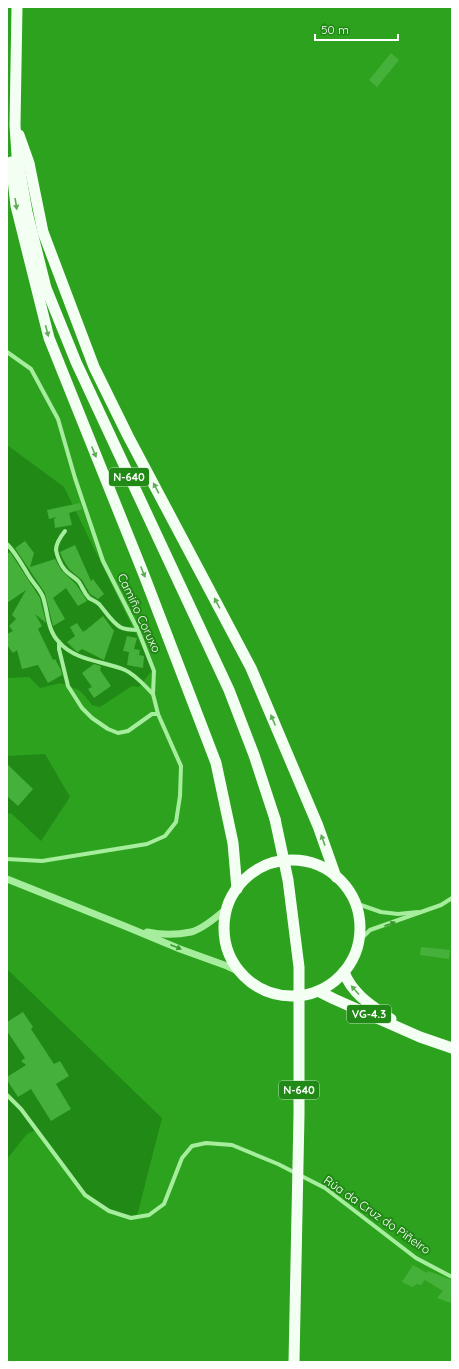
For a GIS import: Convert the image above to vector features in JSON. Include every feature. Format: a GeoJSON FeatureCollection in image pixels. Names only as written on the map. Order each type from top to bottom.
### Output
{"type":"FeatureCollection","features":[{"type":"Feature","properties":{"kind":"highway","name":"N-640"},"geometry":{"type":"LineString","coordinates":[[17,7],[17,155],[27,212],[46,288],[76,362],[229,690],[254,755],[275,819],[288,880],[299,967],[299,1115],[294,1362]]}},
{"type":"Feature","properties":{"kind":"highway"},"geometry":{"type":"LineString","coordinates":[[16,125],[29,163],[43,232],[94,367],[128,436],[251,668],[318,826],[336,877]]}},
{"type":"Feature","properties":{"kind":"highway"},"geometry":{"type":"LineString","coordinates":[[16,125],[9,143],[16,206],[48,338],[144,575],[216,763],[233,843],[237,889]]}},
{"type":"Feature","properties":{"kind":"highway"},"geometry":{"type":"LineString","coordinates":[[293,860],[309,863],[324,869],[336,877],[347,888],[355,903],[360,921],[359,941],[354,957],[344,972],[334,982],[309,994],[286,996],[255,985],[240,972],[231,956],[225,939],[225,921],[228,908],[237,889],[245,880],[261,868],[293,860]]}},
{"type":"Feature","properties":{"kind":"highway","name":"VG-4.3"},"geometry":{"type":"LineString","coordinates":[[344,972],[348,983],[364,999],[420,1038]]}},
{"type":"Feature","properties":{"kind":"highway","name":"VG-4.3"},"geometry":{"type":"LineString","coordinates":[[318,991],[420,1038],[452,1048]]}},
{"type":"Feature","properties":{"kind":"street","name":"Camiño Coruxo"},"geometry":{"type":"LineString","coordinates":[[7,352],[31,369],[58,419],[75,478],[103,561],[138,630],[154,671],[153,694],[158,714],[181,766],[180,796],[176,822],[165,836],[147,844],[42,861],[7,859]]}},
{"type":"Feature","properties":{"kind":"street"},"geometry":{"type":"LineString","coordinates":[[65,531],[59,538],[56,550],[59,560],[65,570],[74,576],[84,593],[98,603],[106,614],[121,627],[129,630],[138,630]]}},
{"type":"Feature","properties":{"kind":"street"},"geometry":{"type":"LineString","coordinates":[[7,544],[13,550],[42,595],[51,631],[59,642],[69,650],[87,659],[126,671],[144,684],[153,694]]}},
{"type":"Feature","properties":{"kind":"street"},"geometry":{"type":"LineString","coordinates":[[59,642],[59,650],[68,686],[82,708],[92,718],[108,729],[118,733],[128,731],[152,714],[158,714]]}},
{"type":"Feature","properties":{"kind":"street"},"geometry":{"type":"LineString","coordinates":[[7,879],[240,972]]}},
{"type":"Feature","properties":{"kind":"street"},"geometry":{"type":"LineString","coordinates":[[359,941],[370,930],[441,905],[452,898]]}},
{"type":"Feature","properties":{"kind":"street"},"geometry":{"type":"LineString","coordinates":[[355,903],[381,912],[398,914],[424,911]]}},
{"type":"Feature","properties":{"kind":"street"},"geometry":{"type":"LineString","coordinates":[[127,926],[160,935],[192,932],[228,908]]}},
{"type":"Feature","properties":{"kind":"street","name":"Rúa da Cruz do Piñeiro"},"geometry":{"type":"LineString","coordinates":[[7,1095],[21,1109],[85,1195],[109,1211],[131,1218],[149,1215],[164,1204],[182,1158],[192,1146],[206,1143],[232,1145],[278,1164],[325,1188],[416,1258],[452,1277]]}},
{"type":"Feature","properties":{"kind":"green space"},"geometry":{"type":"Polygon","coordinates":[[[7,7],[452,7],[452,1362],[7,1362],[7,1159],[27,1134],[36,1130],[85,1195],[109,1211],[126,1216],[137,1216],[162,1118],[7,969],[7,814],[11,813],[41,841],[70,797],[45,754],[7,756],[7,678],[29,677],[40,688],[61,683],[79,690],[92,705],[100,707],[132,686],[139,687],[153,669],[64,487],[7,445],[7,7]]]}},
{"type":"Feature","properties":{"kind":"building"},"geometry":{"type":"Polygon","coordinates":[[[391,53],[399,60],[377,87],[369,80],[391,53]]]}},
{"type":"Feature","properties":{"kind":"building"},"geometry":{"type":"Polygon","coordinates":[[[80,503],[82,509],[69,513],[72,525],[55,528],[54,519],[57,517],[49,519],[47,510],[80,503]]]}},
{"type":"Feature","properties":{"kind":"building"},"geometry":{"type":"Polygon","coordinates":[[[25,541],[34,553],[30,567],[55,559],[61,570],[76,584],[87,601],[78,606],[66,588],[53,598],[65,619],[53,626],[45,593],[15,548],[25,541]]]}},
{"type":"Feature","properties":{"kind":"building"},"geometry":{"type":"Polygon","coordinates":[[[75,545],[91,581],[93,579],[104,594],[98,599],[90,594],[82,580],[69,569],[60,552],[75,545]]]}},
{"type":"Feature","properties":{"kind":"building"},"geometry":{"type":"Polygon","coordinates":[[[10,552],[40,598],[46,623],[35,614],[42,626],[38,629],[53,660],[55,659],[61,670],[62,675],[48,683],[38,665],[22,669],[17,650],[13,653],[7,645],[7,634],[13,631],[9,626],[16,619],[12,615],[26,590],[7,603],[7,554],[10,552]]]}},
{"type":"Feature","properties":{"kind":"building"},"geometry":{"type":"Polygon","coordinates":[[[103,616],[114,631],[104,660],[82,649],[78,652],[67,642],[75,636],[70,627],[77,623],[83,632],[103,616]]]}},
{"type":"Feature","properties":{"kind":"building"},"geometry":{"type":"Polygon","coordinates":[[[127,636],[137,638],[134,649],[140,650],[139,655],[144,656],[143,668],[127,665],[129,652],[123,651],[127,636]]]}},
{"type":"Feature","properties":{"kind":"building"},"geometry":{"type":"Polygon","coordinates":[[[94,664],[101,666],[100,670],[111,686],[94,698],[88,689],[92,687],[82,673],[94,664]]]}},
{"type":"Feature","properties":{"kind":"building"},"geometry":{"type":"Polygon","coordinates":[[[7,764],[33,789],[18,806],[7,796],[7,764]]]}},
{"type":"Feature","properties":{"kind":"building"},"geometry":{"type":"Polygon","coordinates":[[[421,947],[450,950],[449,959],[420,955],[421,947]]]}},
{"type":"Feature","properties":{"kind":"building"},"geometry":{"type":"Polygon","coordinates":[[[23,1012],[33,1027],[31,1029],[54,1064],[60,1061],[69,1076],[56,1084],[71,1109],[51,1121],[31,1089],[18,1097],[7,1080],[7,1077],[26,1065],[21,1061],[25,1058],[7,1031],[7,1022],[23,1012]]]}},
{"type":"Feature","properties":{"kind":"building"},"geometry":{"type":"Polygon","coordinates":[[[413,1265],[427,1273],[428,1271],[452,1280],[452,1297],[450,1303],[437,1298],[443,1291],[425,1280],[426,1278],[421,1285],[417,1284],[412,1287],[402,1282],[413,1265]]]}}]}
